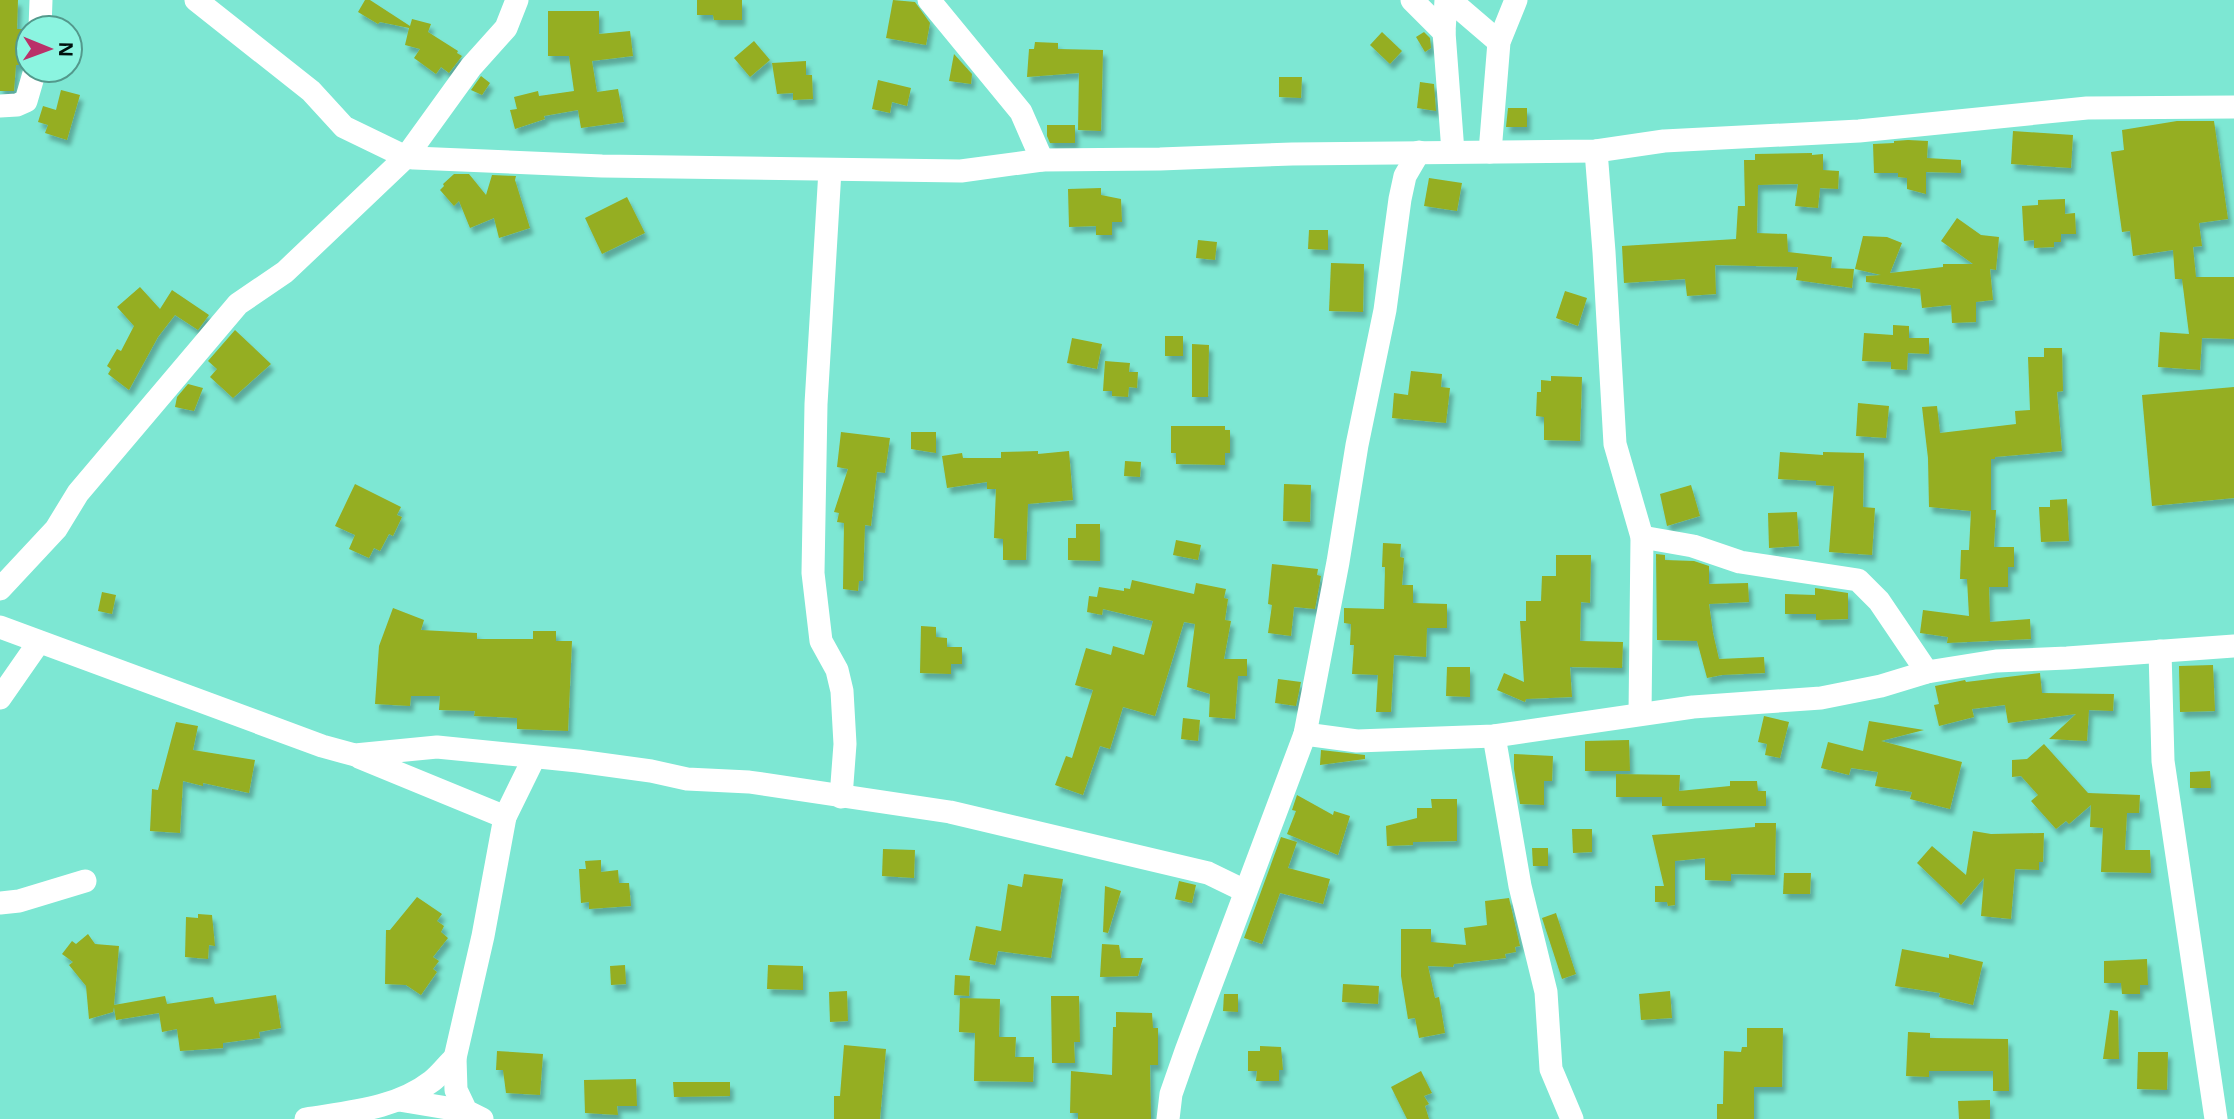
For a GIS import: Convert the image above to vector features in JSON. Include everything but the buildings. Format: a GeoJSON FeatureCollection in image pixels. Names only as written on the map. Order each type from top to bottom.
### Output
{"type":"FeatureCollection","features":[{"type":"Feature","properties":{"kind":"street"},"geometry":{"type":"LineString","coordinates":[[196,0],[311,91],[344,127],[406,157],[602,166],[961,171],[1042,160],[1595,151],[1664,141],[1859,131],[2087,108],[2234,107]]}},
{"type":"Feature","properties":{"kind":"street"},"geometry":{"type":"LineString","coordinates":[[0,589],[56,529],[78,492],[239,304],[285,272],[406,157],[471,66],[506,28],[517,0]]}},
{"type":"Feature","properties":{"kind":"street"},"geometry":{"type":"LineString","coordinates":[[929,0],[1021,112],[1042,160]]}},
{"type":"Feature","properties":{"kind":"street"},"geometry":{"type":"LineString","coordinates":[[1412,0],[1444,32]]}},
{"type":"Feature","properties":{"kind":"street"},"geometry":{"type":"LineString","coordinates":[[1448,0],[1444,32],[1453,152]]}},
{"type":"Feature","properties":{"kind":"street"},"geometry":{"type":"LineString","coordinates":[[1448,0],[1499,43]]}},
{"type":"Feature","properties":{"kind":"street"},"geometry":{"type":"LineString","coordinates":[[1490,152],[1499,43],[1516,0]]}},
{"type":"Feature","properties":{"kind":"street"},"geometry":{"type":"LineString","coordinates":[[0,106],[17,105],[26,101],[31,84]]}},
{"type":"Feature","properties":{"kind":"street"},"geometry":{"type":"LineString","coordinates":[[1595,151],[1604,252],[1615,444],[1643,537],[1640,714]]}},
{"type":"Feature","properties":{"kind":"street"},"geometry":{"type":"LineString","coordinates":[[1168,1119],[1171,1094],[1186,1051],[1305,734],[1338,562],[1357,444],[1385,310],[1405,176],[1419,152]]}},
{"type":"Feature","properties":{"kind":"street"},"geometry":{"type":"LineString","coordinates":[[830,170],[816,404],[813,573],[821,641],[837,670],[842,691],[845,744],[841,797]]}},
{"type":"Feature","properties":{"kind":"street"},"geometry":{"type":"LineString","coordinates":[[1643,537],[1693,546],[1740,562],[1858,580],[1879,601],[1927,672]]}},
{"type":"Feature","properties":{"kind":"street"},"geometry":{"type":"LineString","coordinates":[[0,627],[322,746],[355,755],[505,817]]}},
{"type":"Feature","properties":{"kind":"street"},"geometry":{"type":"LineString","coordinates":[[0,698],[39,642]]}},
{"type":"Feature","properties":{"kind":"street"},"geometry":{"type":"LineString","coordinates":[[1305,734],[1357,741],[1494,736],[1693,707],[1821,698],[1927,672],[1996,661],[2234,646]]}},
{"type":"Feature","properties":{"kind":"street"},"geometry":{"type":"LineString","coordinates":[[2160,652],[2163,761],[2216,1119]]}},
{"type":"Feature","properties":{"kind":"street"},"geometry":{"type":"LineString","coordinates":[[1494,736],[1520,886],[1546,992],[1551,1069],[1572,1119]]}},
{"type":"Feature","properties":{"kind":"street"},"geometry":{"type":"LineString","coordinates":[[355,755],[437,747],[652,771],[687,779],[748,782],[963,815],[1208,873],[1245,891]]}},
{"type":"Feature","properties":{"kind":"street"},"geometry":{"type":"LineString","coordinates":[[474,1115],[456,1090],[455,1058],[484,936],[505,817],[534,758]]}},
{"type":"Feature","properties":{"kind":"street"},"geometry":{"type":"LineString","coordinates":[[0,903],[19,901],[85,881]]}},
{"type":"Feature","properties":{"kind":"street"},"geometry":{"type":"LineString","coordinates":[[306,1119],[372,1109],[399,1100],[432,1082],[455,1058]]}},
{"type":"Feature","properties":{"kind":"street"},"geometry":{"type":"LineString","coordinates":[[399,1100],[474,1115]]}}]}
